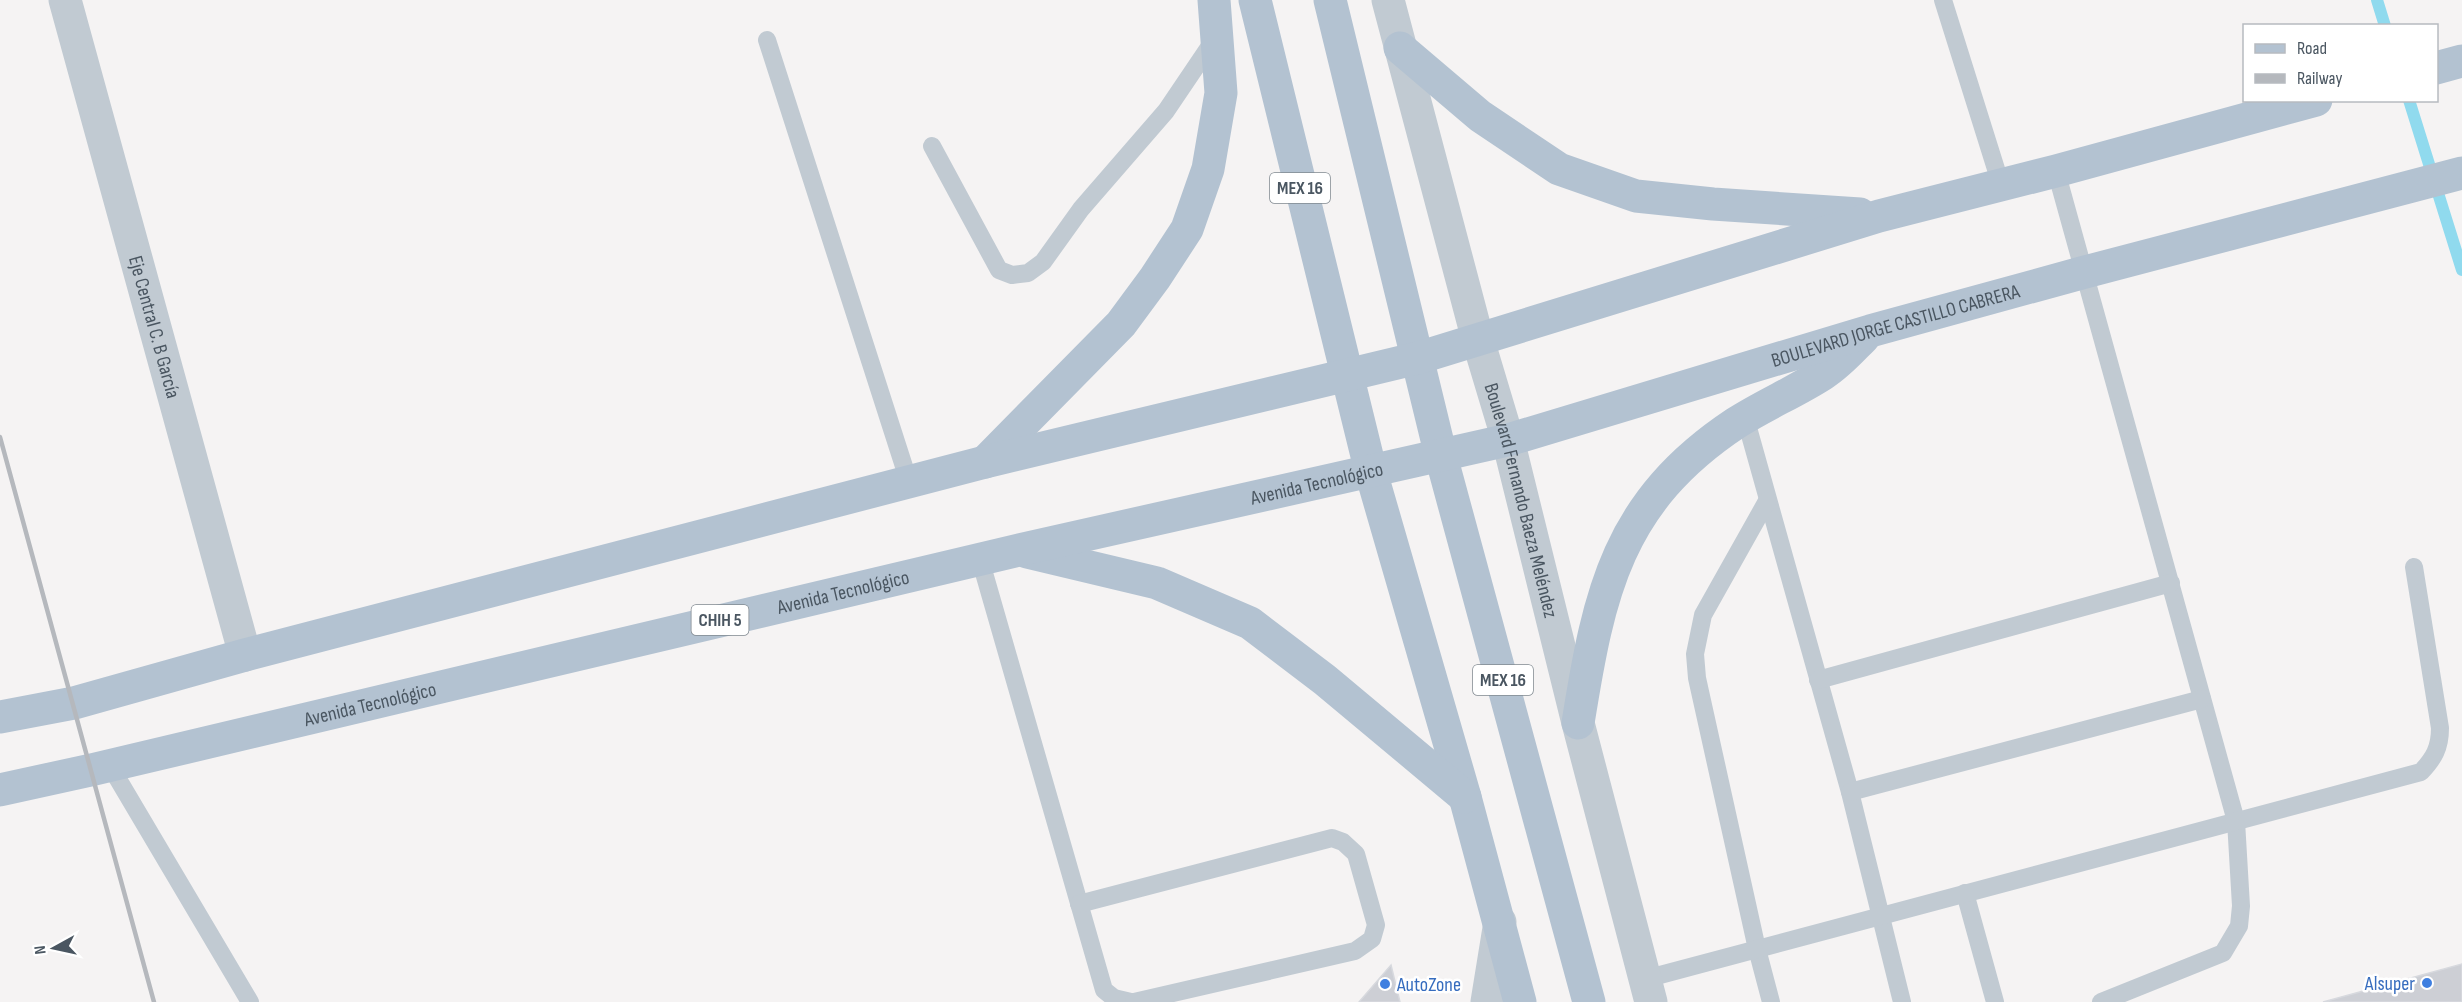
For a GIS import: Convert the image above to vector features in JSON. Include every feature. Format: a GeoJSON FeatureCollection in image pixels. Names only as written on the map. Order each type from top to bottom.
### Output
{"type":"FeatureCollection","features":[{"type":"Feature","properties":{"kind":"main road"},"geometry":{"type":"LineString","coordinates":[[985,462],[1121,324],[1187,229],[1208,169],[1221,93],[1214,0]]}},
{"type":"Feature","properties":{"kind":"main road","name":"MEX 16"},"geometry":{"type":"LineString","coordinates":[[1255,0],[1371,472],[1465,797],[1520,1002]]}},
{"type":"Feature","properties":{"kind":"main road","name":"MEX 16"},"geometry":{"type":"LineString","coordinates":[[1330,0],[1441,456],[1589,1002]]}},
{"type":"Feature","properties":{"kind":"main road"},"geometry":{"type":"LineString","coordinates":[[1400,48],[1480,116],[1559,169],[1636,196],[1879,216]]}},
{"type":"Feature","properties":{"kind":"main road"},"geometry":{"type":"LineString","coordinates":[[2438,67],[2462,61]]}},
{"type":"Feature","properties":{"kind":"main road"},"geometry":{"type":"LineString","coordinates":[[0,717],[74,703],[245,655],[985,462],[1418,358],[1879,216],[2056,171],[2309,102]]}},
{"type":"Feature","properties":{"kind":"main road","name":"BOULEVARD JORGE CASTILLO CABRERA"},"geometry":{"type":"LineString","coordinates":[[1441,456],[1508,440],[1870,332],[2085,272],[2462,173]]}},
{"type":"Feature","properties":{"kind":"main road"},"geometry":{"type":"LineString","coordinates":[[1578,723],[1589,652],[1601,602],[1629,533],[1669,478],[1691,457],[1745,417],[1823,374],[1870,332]]}},
{"type":"Feature","properties":{"kind":"main road","name":"Avenida Tecnológico"},"geometry":{"type":"LineString","coordinates":[[0,790],[1019,550],[1441,456]]}},
{"type":"Feature","properties":{"kind":"main road"},"geometry":{"type":"LineString","coordinates":[[1019,550],[1157,583],[1250,623],[1325,680],[1465,797]]}},
{"type":"Feature","properties":{"kind":"street","name":"Eje Central C. B García"},"geometry":{"type":"LineString","coordinates":[[65,0],[245,655]]}},
{"type":"Feature","properties":{"kind":"street","name":"Boulevard Fernando Baeza Meléndez"},"geometry":{"type":"LineString","coordinates":[[1388,0],[1478,340],[1508,440],[1578,723],[1648,991]]}},
{"type":"Feature","properties":{"kind":"street"},"geometry":{"type":"LineString","coordinates":[[1487,1002],[1500,922]]}},
{"type":"Feature","properties":{"kind":"lane"},"geometry":{"type":"LineString","coordinates":[[1943,0],[2001,185]]}},
{"type":"Feature","properties":{"kind":"lane"},"geometry":{"type":"LineString","coordinates":[[932,146],[999,270],[1012,275],[1028,273],[1043,262],[1081,209],[1166,111],[1217,36]]}},
{"type":"Feature","properties":{"kind":"lane"},"geometry":{"type":"LineString","coordinates":[[767,40],[909,482]]}},
{"type":"Feature","properties":{"kind":"lane"},"geometry":{"type":"LineString","coordinates":[[2056,171],[2236,821],[2241,906],[2238,926],[2223,953],[2101,1002]]}},
{"type":"Feature","properties":{"kind":"lane"},"geometry":{"type":"LineString","coordinates":[[1745,417],[1850,792],[1902,1002]]}},
{"type":"Feature","properties":{"kind":"lane"},"geometry":{"type":"LineString","coordinates":[[1767,501],[1703,615],[1695,654],[1697,678],[1757,949],[1771,1002]]}},
{"type":"Feature","properties":{"kind":"lane"},"geometry":{"type":"LineString","coordinates":[[981,559],[1079,904],[1104,990],[1114,998],[1133,1002],[1355,951],[1372,939],[1376,925],[1356,854],[1343,842],[1332,838],[1079,904]]}},
{"type":"Feature","properties":{"kind":"lane"},"geometry":{"type":"LineString","coordinates":[[1648,991],[1757,949],[2421,772],[2435,757],[2440,742],[2440,728],[2414,567]]}},
{"type":"Feature","properties":{"kind":"lane"},"geometry":{"type":"LineString","coordinates":[[1818,680],[2171,583]]}},
{"type":"Feature","properties":{"kind":"lane"},"geometry":{"type":"LineString","coordinates":[[1850,792],[2202,699]]}},
{"type":"Feature","properties":{"kind":"lane"},"geometry":{"type":"LineString","coordinates":[[109,764],[250,1002]]}},
{"type":"Feature","properties":{"kind":"lane"},"geometry":{"type":"LineString","coordinates":[[1965,893],[1995,1002]]}},
{"type":"Feature","properties":{"kind":"building","name":"Alsuper"},"geometry":{"type":"Polygon","coordinates":[[[2462,964],[2462,1002],[2323,1002],[2462,964]]]}},
{"type":"Feature","properties":{"kind":"building","name":"AutoZone"},"geometry":{"type":"Polygon","coordinates":[[[1391,965],[1400,1002],[1359,1002],[1391,965]]]}},
{"type":"Feature","properties":{"kind":"waterway"},"geometry":{"type":"LineString","coordinates":[[2377,0],[2384,24]]}},
{"type":"Feature","properties":{"kind":"waterway"},"geometry":{"type":"LineString","coordinates":[[2410,102],[2462,270]]}},
{"type":"Feature","properties":{"kind":"railway"},"geometry":{"type":"LineString","coordinates":[[0,437],[154,1002]]}},
{"type":"Feature","properties":{"kind":"place","name":"Alsuper"},"geometry":{"type":"Point","coordinates":[2427,983]}},
{"type":"Feature","properties":{"kind":"place","name":"AutoZone"},"geometry":{"type":"Point","coordinates":[1385,984]}}]}
